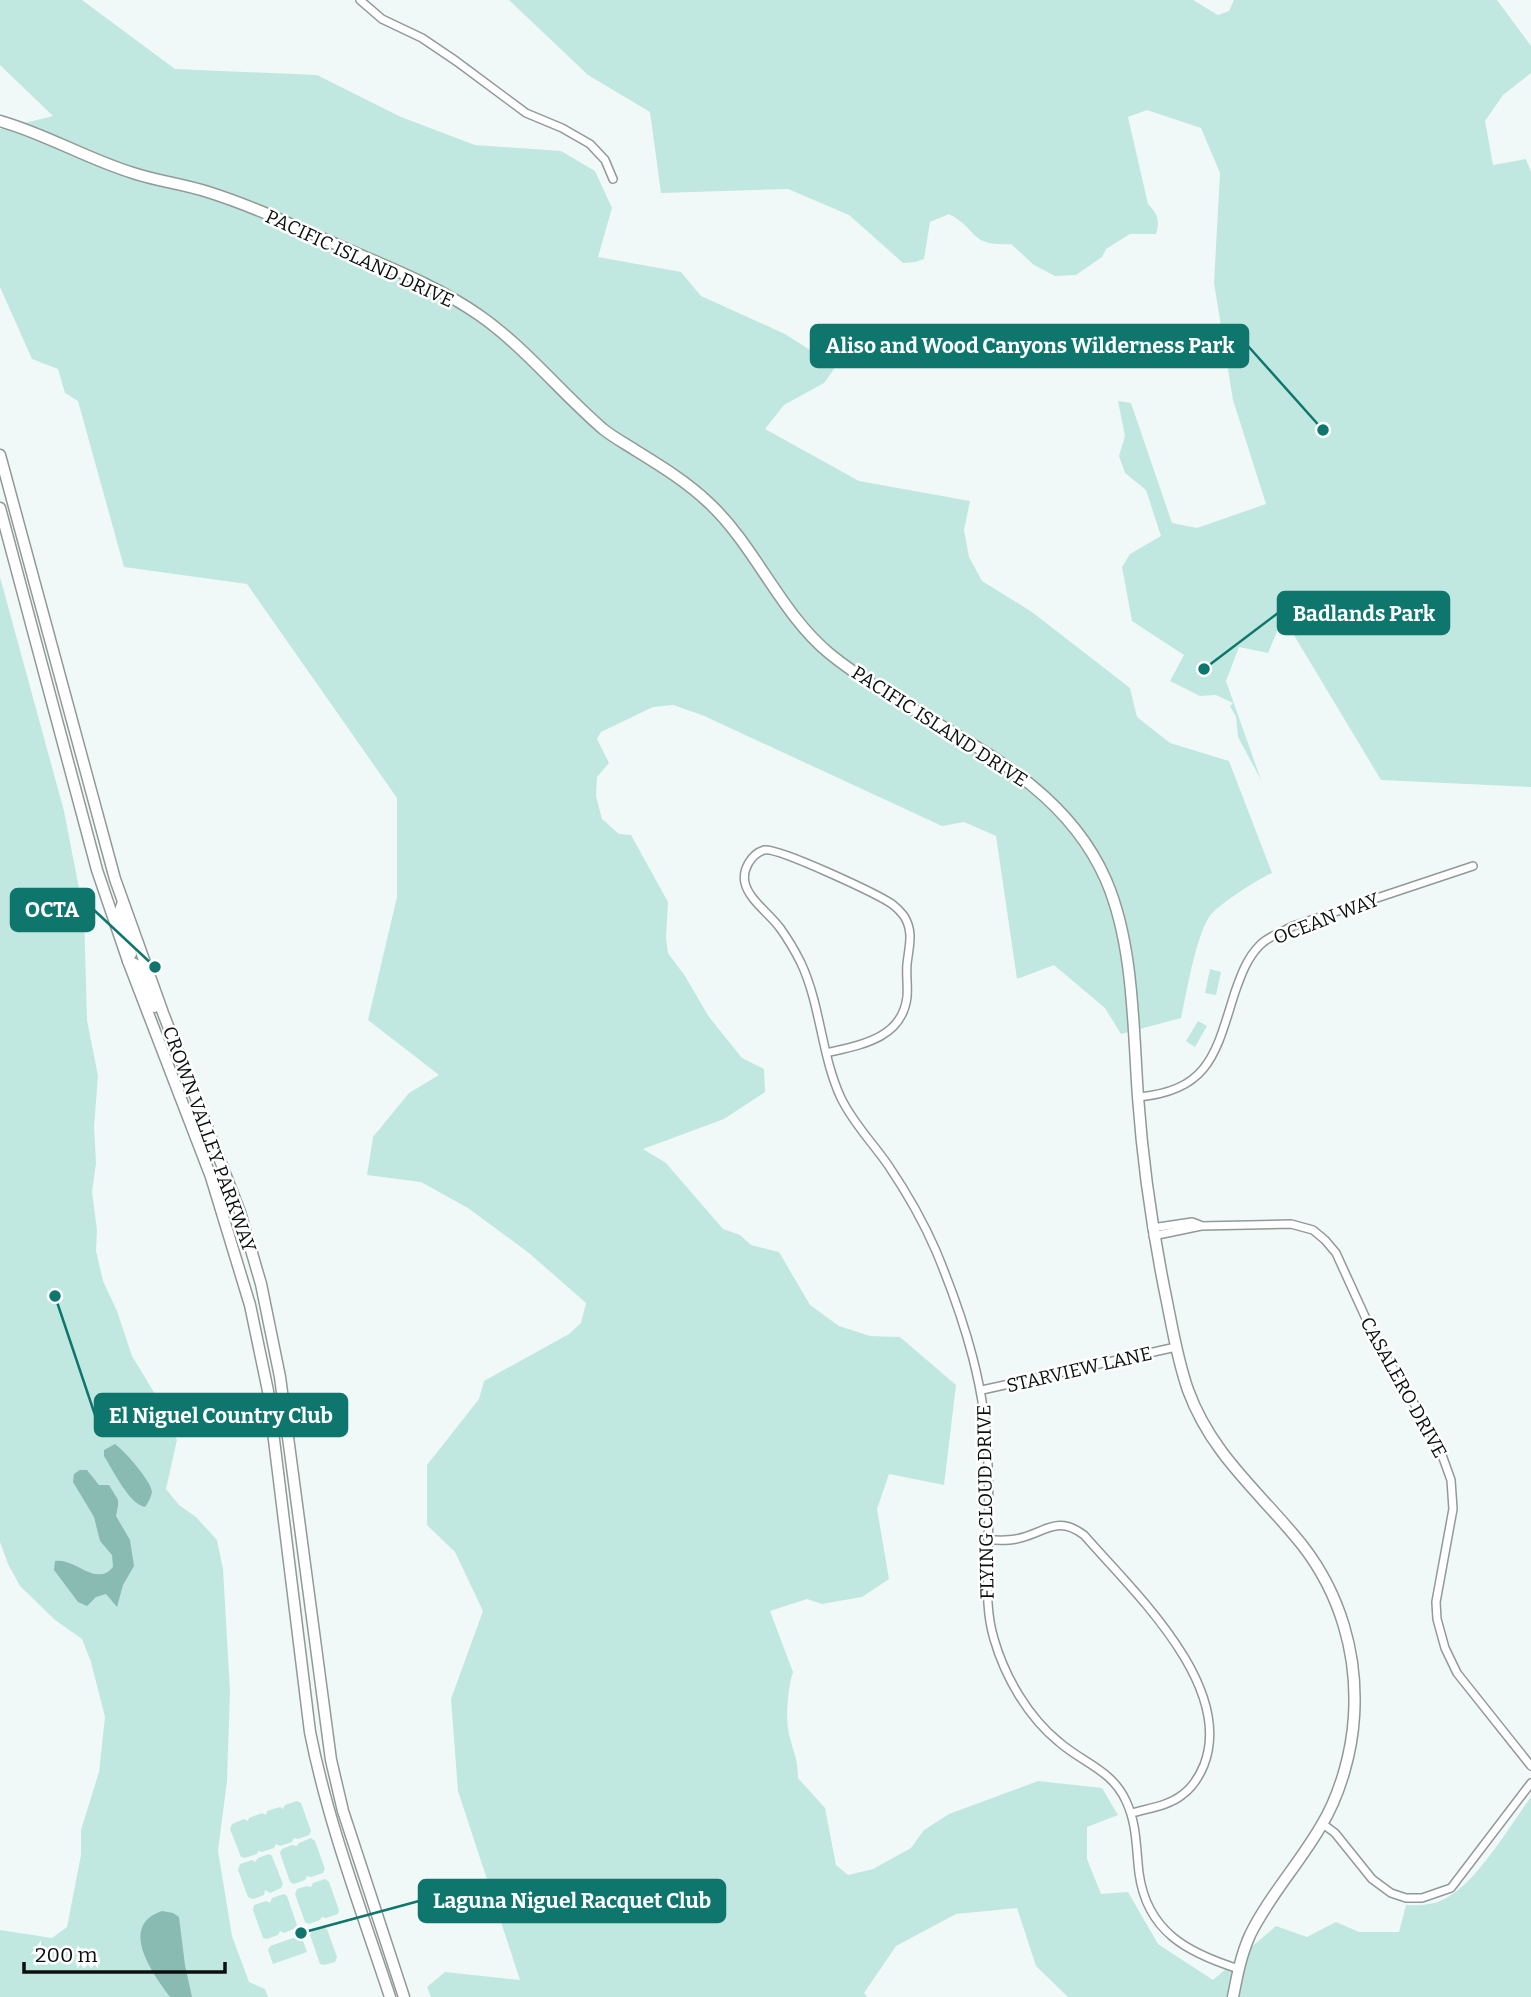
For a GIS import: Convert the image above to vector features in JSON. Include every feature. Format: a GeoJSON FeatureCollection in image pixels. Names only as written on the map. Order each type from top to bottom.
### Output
{"type":"FeatureCollection","features":[{"type":"Feature","properties":{"kind":"main road","name":"PACIFIC ISLAND DRIVE"},"geometry":{"type":"LineString","coordinates":[[0,121],[135,174],[200,189],[243,204],[447,295],[474,311],[509,339],[604,430],[698,494],[717,511],[802,625],[826,651],[858,675],[1026,779],[1051,801],[1083,838],[1108,886],[1120,926],[1136,1051],[1138,1097],[1153,1232],[1176,1347],[1188,1390],[1212,1439],[1233,1468],[1306,1550],[1336,1601],[1345,1625],[1354,1693],[1352,1738],[1348,1758],[1323,1824],[1262,1912],[1244,1949],[1233,1997]]}},
{"type":"Feature","properties":{"kind":"main road","name":"CROWN VALLEY PARKWAY"},"geometry":{"type":"LineString","coordinates":[[0,455],[102,836],[163,1013],[240,1212],[261,1284],[280,1377],[331,1760],[343,1811],[404,1997]]}},
{"type":"Feature","properties":{"kind":"main road","name":"CROWN VALLEY PARKWAY"},"geometry":{"type":"LineString","coordinates":[[0,508],[90,847],[128,961],[211,1177],[250,1305],[268,1391],[310,1732],[327,1808],[390,1997]]}},
{"type":"Feature","properties":{"kind":"main road"},"geometry":{"type":"LineString","coordinates":[[20,580],[27,585],[36,624],[48,632],[44,646],[48,664],[44,673]]}},
{"type":"Feature","properties":{"kind":"main road"},"geometry":{"type":"LineString","coordinates":[[124,902],[119,913],[132,951],[128,961],[137,965],[155,1009],[163,1013]]}},
{"type":"Feature","properties":{"kind":"street"},"geometry":{"type":"LineString","coordinates":[[360,0],[382,19],[422,38],[456,61],[526,113],[562,128],[590,144],[605,160],[613,178]]}},
{"type":"Feature","properties":{"kind":"street","name":"FLYING CLOUD DRIVE"},"geometry":{"type":"LineString","coordinates":[[826,1052],[870,1042],[884,1036],[895,1025],[904,1012],[907,997],[907,965],[911,939],[905,919],[898,909],[887,901],[793,856],[767,850],[755,855],[749,862],[745,871],[747,888],[780,929],[802,965],[812,993],[826,1052],[833,1079],[856,1124],[889,1166],[922,1219],[979,1374],[988,1444],[987,1597],[994,1641],[1015,1690],[1036,1718],[1060,1743],[1103,1771],[1116,1783],[1132,1813],[1140,1879],[1145,1896],[1161,1925],[1173,1940],[1189,1951],[1239,1969]]}},
{"type":"Feature","properties":{"kind":"street","name":"OCEAN WAY"},"geometry":{"type":"LineString","coordinates":[[1138,1097],[1168,1093],[1182,1087],[1208,1065],[1217,1048],[1241,973],[1259,946],[1271,937],[1293,926],[1473,866]]}},
{"type":"Feature","properties":{"kind":"street","name":"CASALERO DRIVE"},"geometry":{"type":"LineString","coordinates":[[1153,1232],[1192,1222],[1201,1226],[1291,1224],[1313,1230],[1336,1253],[1373,1334],[1438,1444],[1451,1480],[1453,1508],[1436,1602],[1437,1619],[1445,1648],[1457,1673],[1531,1766]]}},
{"type":"Feature","properties":{"kind":"street","name":"STARVIEW LANE"},"geometry":{"type":"LineString","coordinates":[[982,1390],[1176,1347]]}},
{"type":"Feature","properties":{"kind":"street"},"geometry":{"type":"LineString","coordinates":[[988,1540],[1017,1539],[1053,1526],[1075,1528],[1160,1622],[1199,1685],[1210,1716],[1211,1728],[1211,1743],[1201,1770],[1190,1788],[1181,1796],[1169,1803],[1132,1813]]}},
{"type":"Feature","properties":{"kind":"street"},"geometry":{"type":"LineString","coordinates":[[1323,1824],[1335,1833],[1372,1880],[1391,1893],[1406,1898],[1422,1898],[1451,1888],[1531,1783]]}},
{"type":"Feature","properties":{"kind":"shaded area"},"geometry":{"type":"Polygon","coordinates":[[[0,0],[82,0],[175,69],[317,75],[401,117],[475,145],[561,151],[595,171],[612,208],[598,257],[681,272],[701,296],[785,334],[810,350],[833,357],[834,369],[824,383],[784,405],[765,429],[859,481],[970,501],[964,530],[969,557],[982,581],[1032,612],[1130,688],[1137,717],[1170,743],[1229,761],[1272,873],[1238,893],[1209,917],[1196,952],[1181,1018],[1121,1034],[1105,1008],[1054,965],[1017,979],[996,836],[964,822],[942,826],[702,715],[673,705],[653,707],[601,732],[597,739],[609,763],[597,777],[596,796],[602,819],[619,834],[631,835],[668,902],[668,953],[709,1017],[742,1058],[764,1069],[765,1092],[724,1119],[643,1149],[666,1163],[723,1229],[740,1235],[751,1245],[779,1252],[810,1305],[839,1326],[870,1336],[900,1337],[956,1385],[944,1485],[889,1474],[877,1509],[889,1579],[862,1597],[822,1604],[807,1599],[770,1611],[793,1672],[788,1694],[787,1720],[798,1778],[825,1808],[836,1865],[848,1875],[873,1869],[911,1848],[924,1830],[949,1814],[1038,1781],[1102,1788],[1118,1815],[1087,1827],[1087,1859],[1101,1894],[1128,1892],[1158,1944],[1213,1980],[1276,1926],[1307,1937],[1336,1922],[1359,1932],[1399,1932],[1406,1905],[1438,1902],[1459,1889],[1492,1852],[1531,1797],[1531,1997],[1068,1997],[1036,1966],[1017,1908],[956,1914],[896,1946],[864,1993],[867,1997],[431,1997],[427,1987],[445,1972],[520,1980],[458,1791],[451,1699],[483,1611],[455,1552],[427,1525],[427,1465],[479,1399],[484,1381],[569,1334],[581,1323],[586,1303],[529,1253],[468,1208],[421,1182],[367,1175],[373,1137],[409,1093],[439,1075],[368,1020],[397,897],[397,798],[247,584],[124,567],[78,401],[65,393],[58,369],[32,359],[0,287],[0,129],[53,116],[0,65],[0,0]]]}},
{"type":"Feature","properties":{"kind":"shaded area"},"geometry":{"type":"Polygon","coordinates":[[[509,0],[1193,0],[1218,15],[1229,11],[1234,0],[1497,0],[1531,46],[1531,73],[1503,95],[1485,121],[1493,165],[1526,159],[1531,172],[1531,787],[1381,780],[1283,617],[1268,653],[1239,647],[1226,681],[1261,780],[1238,737],[1236,717],[1230,706],[1233,703],[1216,695],[1200,696],[1170,681],[1184,655],[1132,621],[1122,567],[1130,554],[1161,536],[1146,490],[1125,473],[1119,456],[1125,436],[1118,401],[1131,403],[1172,523],[1197,528],[1266,504],[1233,400],[1214,283],[1220,173],[1201,128],[1147,110],[1128,117],[1148,204],[1157,218],[1156,234],[1130,234],[1106,249],[1102,257],[1076,275],[1055,276],[1034,265],[1011,244],[980,240],[949,214],[930,222],[924,259],[903,263],[849,215],[788,189],[661,193],[650,112],[588,75],[509,0]]]}},
{"type":"Feature","properties":{"kind":"shaded area"},"geometry":{"type":"Polygon","coordinates":[[[0,577],[64,811],[84,914],[87,1020],[98,1076],[94,1127],[96,1163],[92,1192],[97,1230],[96,1251],[103,1281],[117,1311],[132,1356],[155,1394],[177,1440],[166,1489],[179,1505],[196,1517],[217,1540],[223,1569],[230,1691],[227,1781],[218,1851],[232,1936],[249,1982],[265,1989],[268,1997],[0,1997],[0,1930],[52,1938],[67,1927],[81,1855],[81,1830],[99,1772],[105,1717],[91,1662],[82,1639],[55,1620],[20,1586],[0,1542],[0,577]]]}},
{"type":"Feature","properties":{"kind":"shaded area"},"geometry":{"type":"Polygon","coordinates":[[[1210,969],[1221,972],[1216,995],[1205,993],[1210,969]]]}},
{"type":"Feature","properties":{"kind":"shaded area"},"geometry":{"type":"Polygon","coordinates":[[[1198,1021],[1207,1026],[1195,1047],[1186,1041],[1198,1021]]]}},
{"type":"Feature","properties":{"kind":"shaded area"},"geometry":{"type":"Polygon","coordinates":[[[115,1444],[137,1466],[151,1487],[152,1494],[145,1507],[139,1505],[127,1493],[104,1456],[104,1450],[115,1444]]]}},
{"type":"Feature","properties":{"kind":"shaded area"},"geometry":{"type":"Polygon","coordinates":[[[87,1470],[99,1485],[109,1485],[118,1500],[116,1516],[130,1540],[134,1566],[123,1585],[117,1607],[106,1594],[96,1597],[87,1606],[78,1602],[54,1570],[55,1561],[70,1563],[100,1574],[113,1567],[112,1555],[100,1541],[94,1517],[73,1482],[74,1474],[87,1470]]]}},
{"type":"Feature","properties":{"kind":"shaded area"},"geometry":{"type":"Polygon","coordinates":[[[297,1801],[301,1803],[311,1831],[309,1835],[294,1838],[292,1842],[280,1846],[276,1844],[274,1848],[258,1851],[257,1854],[245,1858],[241,1857],[230,1829],[232,1824],[244,1819],[248,1821],[249,1818],[262,1813],[266,1815],[267,1811],[280,1807],[283,1809],[285,1805],[297,1801]]]}},
{"type":"Feature","properties":{"kind":"shaded area"},"geometry":{"type":"Polygon","coordinates":[[[311,1838],[315,1841],[325,1869],[323,1873],[307,1876],[305,1880],[294,1884],[290,1882],[280,1853],[282,1849],[297,1846],[311,1838]]]}},
{"type":"Feature","properties":{"kind":"shaded area"},"geometry":{"type":"Polygon","coordinates":[[[269,1854],[283,1884],[281,1888],[270,1893],[265,1890],[264,1895],[253,1899],[248,1897],[238,1870],[240,1864],[252,1860],[255,1862],[269,1854]]]}},
{"type":"Feature","properties":{"kind":"shaded area"},"geometry":{"type":"Polygon","coordinates":[[[325,1879],[329,1882],[338,1914],[322,1917],[309,1924],[305,1922],[295,1894],[297,1889],[311,1887],[313,1883],[325,1879]]]}},
{"type":"Feature","properties":{"kind":"shaded area"},"geometry":{"type":"Polygon","coordinates":[[[284,1894],[287,1896],[296,1928],[284,1933],[280,1931],[278,1935],[267,1939],[263,1938],[253,1910],[254,1905],[266,1901],[270,1903],[272,1898],[284,1894]]]}},
{"type":"Feature","properties":{"kind":"shaded area"},"geometry":{"type":"Polygon","coordinates":[[[162,1911],[179,1917],[192,1997],[170,1997],[143,1951],[142,1928],[149,1918],[162,1911]]]}},
{"type":"Feature","properties":{"kind":"shaded area"},"geometry":{"type":"Polygon","coordinates":[[[322,1927],[327,1929],[337,1957],[335,1962],[324,1965],[320,1964],[310,1935],[312,1931],[322,1927]]]}},
{"type":"Feature","properties":{"kind":"shaded area"},"geometry":{"type":"Polygon","coordinates":[[[299,1936],[307,1952],[273,1964],[268,1950],[270,1946],[299,1936]]]}},
{"type":"Feature","properties":{"kind":"place","name":"Aliso and Wood Canyons Wilderness Park"},"geometry":{"type":"Point","coordinates":[1323,430]}},
{"type":"Feature","properties":{"kind":"place","name":"Badlands Park"},"geometry":{"type":"Point","coordinates":[1204,669]}},
{"type":"Feature","properties":{"kind":"place","name":"OCTA"},"geometry":{"type":"Point","coordinates":[155,967]}},
{"type":"Feature","properties":{"kind":"place","name":"El Niguel Country Club"},"geometry":{"type":"Point","coordinates":[55,1296]}},
{"type":"Feature","properties":{"kind":"place","name":"Laguna Niguel Racquet Club"},"geometry":{"type":"Point","coordinates":[301,1933]}}]}
